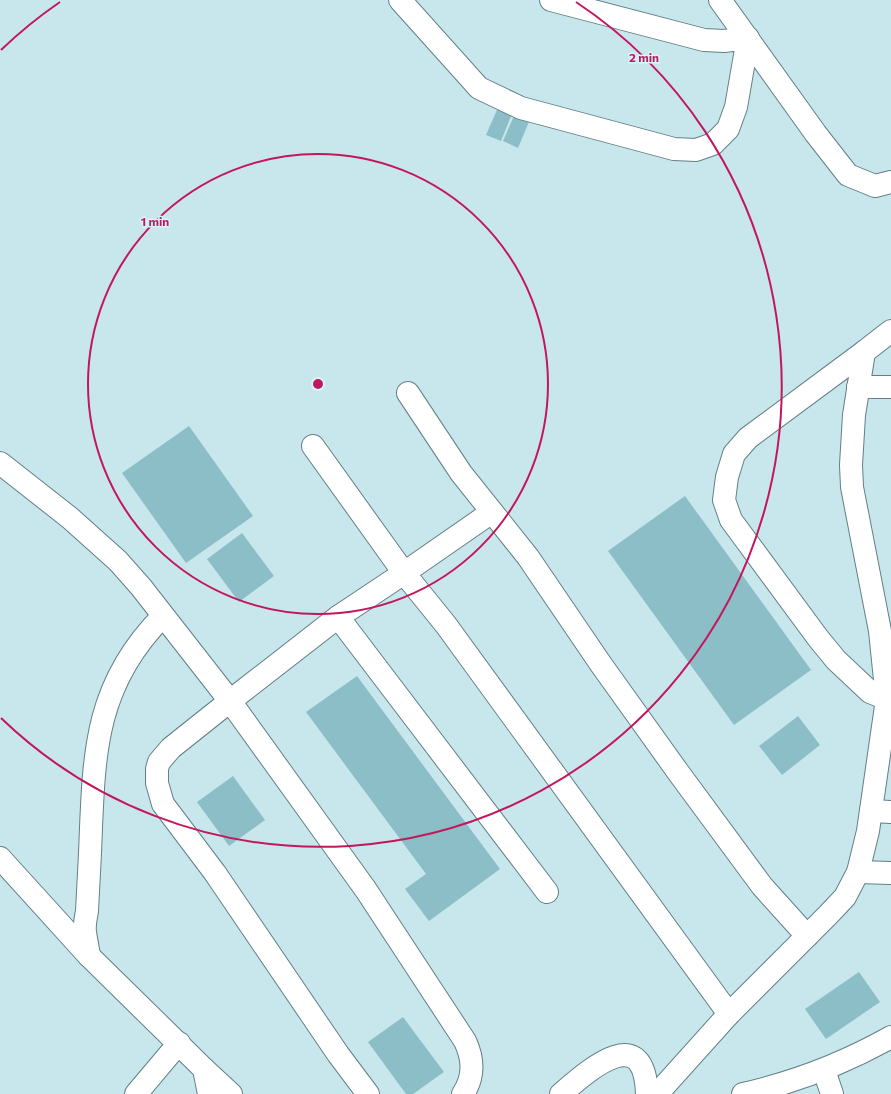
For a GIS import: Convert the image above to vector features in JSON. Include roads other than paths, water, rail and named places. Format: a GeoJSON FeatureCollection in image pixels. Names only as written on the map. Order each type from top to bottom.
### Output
{"type":"FeatureCollection","features":[{"type":"Feature","properties":{"kind":"lane"},"geometry":{"type":"LineString","coordinates":[[400,0],[479,88],[520,108],[674,149],[696,150],[713,144],[728,129],[736,107],[748,38]]}},
{"type":"Feature","properties":{"kind":"lane"},"geometry":{"type":"LineString","coordinates":[[551,0],[704,40],[724,41],[748,38]]}},
{"type":"Feature","properties":{"kind":"lane"},"geometry":{"type":"LineString","coordinates":[[720,0],[816,134],[848,175],[875,186],[891,182]]}},
{"type":"Feature","properties":{"kind":"lane"},"geometry":{"type":"LineString","coordinates":[[887,699],[870,692],[854,678],[818,638],[730,520],[724,500],[727,477],[734,454],[748,438],[891,331]]}},
{"type":"Feature","properties":{"kind":"lane"},"geometry":{"type":"LineString","coordinates":[[657,1094],[729,1014],[781,964],[845,897],[858,872],[881,811],[887,699],[885,631],[852,487],[851,442],[864,352]]}},
{"type":"Feature","properties":{"kind":"lane"},"geometry":{"type":"LineString","coordinates":[[858,387],[891,387]]}},
{"type":"Feature","properties":{"kind":"lane"},"geometry":{"type":"LineString","coordinates":[[408,393],[461,473],[528,557],[604,669],[762,886],[807,936]]}},
{"type":"Feature","properties":{"kind":"lane"},"geometry":{"type":"LineString","coordinates":[[313,446],[404,573],[446,625],[729,1014]]}},
{"type":"Feature","properties":{"kind":"lane"},"geometry":{"type":"LineString","coordinates":[[0,464],[70,518],[118,561],[141,587],[230,701],[366,890],[465,1041],[471,1055],[472,1068],[470,1079],[463,1094]]}},
{"type":"Feature","properties":{"kind":"lane"},"geometry":{"type":"LineString","coordinates":[[368,1094],[338,1054],[216,873],[163,804],[159,794],[156,777],[159,762],[171,748],[338,617],[492,512]]}},
{"type":"Feature","properties":{"kind":"lane"},"geometry":{"type":"LineString","coordinates":[[89,956],[85,931],[92,794],[96,750],[101,723],[114,686],[129,656],[146,633],[163,616]]}},
{"type":"Feature","properties":{"kind":"lane"},"geometry":{"type":"LineString","coordinates":[[338,617],[547,892]]}},
{"type":"Feature","properties":{"kind":"lane"},"geometry":{"type":"LineString","coordinates":[[0,858],[89,956],[231,1094]]}},
{"type":"Feature","properties":{"kind":"lane"},"geometry":{"type":"LineString","coordinates":[[858,872],[891,873]]}},
{"type":"Feature","properties":{"kind":"lane"},"geometry":{"type":"LineString","coordinates":[[743,1094],[782,1085],[824,1070],[868,1050],[891,1037]]}},
{"type":"Feature","properties":{"kind":"lane"},"geometry":{"type":"LineString","coordinates":[[136,1094],[179,1044]]}},
{"type":"Feature","properties":{"kind":"lane"},"geometry":{"type":"LineString","coordinates":[[561,1094],[602,1062],[612,1057],[622,1056],[632,1058],[641,1065],[646,1078],[647,1094]]}},
{"type":"Feature","properties":{"kind":"lane"},"geometry":{"type":"LineString","coordinates":[[204,1069],[209,1094]]}},
{"type":"Feature","properties":{"kind":"lane"},"geometry":{"type":"LineString","coordinates":[[824,1070],[832,1094]]}}]}
